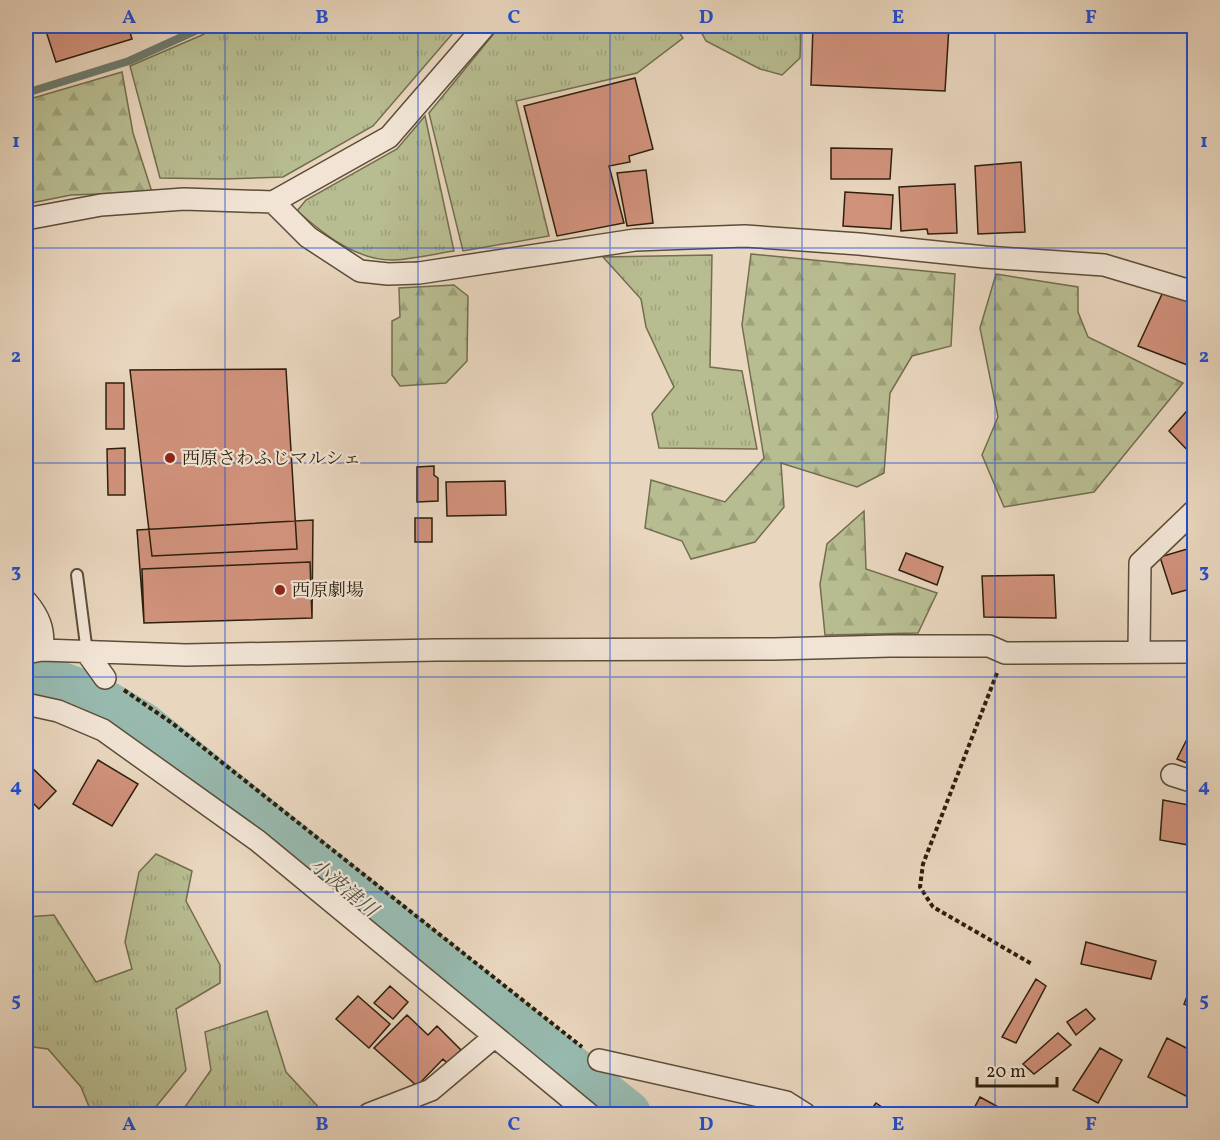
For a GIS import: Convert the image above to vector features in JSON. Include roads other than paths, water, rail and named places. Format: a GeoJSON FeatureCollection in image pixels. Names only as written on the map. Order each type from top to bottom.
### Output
{"type":"FeatureCollection","features":[{"type":"Feature","properties":{"kind":"street"},"geometry":{"type":"LineString","coordinates":[[26,219],[101,205],[184,199],[273,202],[389,137],[485,26]]}},
{"type":"Feature","properties":{"kind":"street"},"geometry":{"type":"LineString","coordinates":[[273,202],[308,237],[360,271],[388,274],[419,273],[635,240],[746,236],[1104,266],[1194,292]]}},
{"type":"Feature","properties":{"kind":"street"},"geometry":{"type":"LineString","coordinates":[[1140,652],[1140,563],[1194,511]]}},
{"type":"Feature","properties":{"kind":"street"},"geometry":{"type":"LineString","coordinates":[[26,601],[42,624],[44,641],[34,652]]}},
{"type":"Feature","properties":{"kind":"street"},"geometry":{"type":"LineString","coordinates":[[34,652],[186,655],[448,650],[774,650],[989,646],[1005,653],[1194,652]]}},
{"type":"Feature","properties":{"kind":"street"},"geometry":{"type":"LineString","coordinates":[[87,653],[105,678]]}},
{"type":"Feature","properties":{"kind":"street"},"geometry":{"type":"LineString","coordinates":[[26,704],[58,711],[103,730],[258,841],[589,1114]]}},
{"type":"Feature","properties":{"kind":"street"},"geometry":{"type":"LineString","coordinates":[[1172,775],[1194,782]]}},
{"type":"Feature","properties":{"kind":"street"},"geometry":{"type":"LineString","coordinates":[[369,1114],[431,1090],[494,1037]]}},
{"type":"Feature","properties":{"kind":"street"},"geometry":{"type":"LineString","coordinates":[[599,1060],[786,1102],[805,1114]]}},
{"type":"Feature","properties":{"kind":"lane"},"geometry":{"type":"LineString","coordinates":[[76,575],[87,653]]}},
{"type":"Feature","properties":{"kind":"waterway"},"geometry":{"type":"LineString","coordinates":[[26,93],[129,61],[206,26]]}},
{"type":"Feature","properties":{"kind":"waterway","name":"小波津川"},"geometry":{"type":"LineString","coordinates":[[48,681],[96,699],[142,726],[627,1114]]}},
{"type":"Feature","properties":{"kind":"place","name":"西原さわふじマルシェ"},"geometry":{"type":"Point","coordinates":[170,458]}},
{"type":"Feature","properties":{"kind":"place","name":"西原劇場"},"geometry":{"type":"Point","coordinates":[280,590]}}]}
